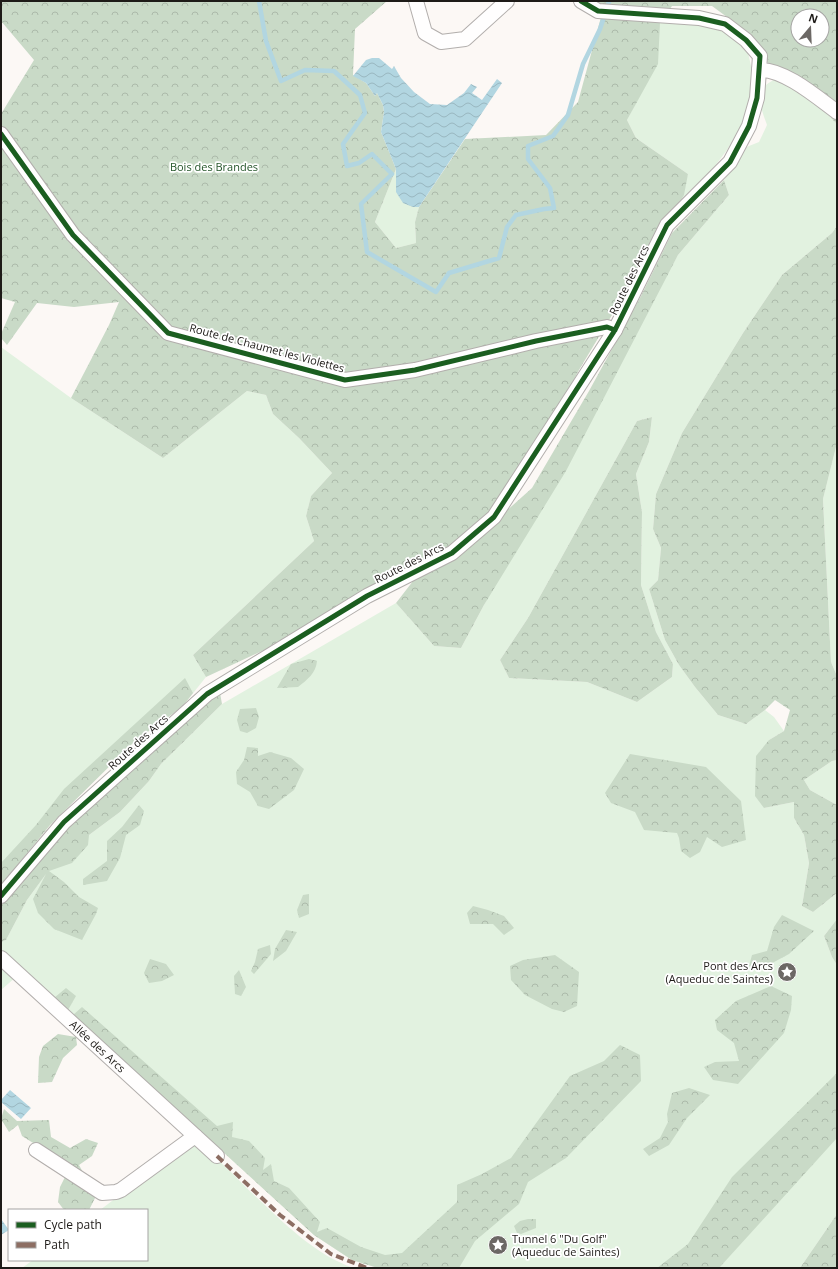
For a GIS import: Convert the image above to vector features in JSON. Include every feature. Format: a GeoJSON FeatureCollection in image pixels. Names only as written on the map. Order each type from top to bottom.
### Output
{"type":"FeatureCollection","features":[{"type":"Feature","properties":{"kind":"street"},"geometry":{"type":"LineString","coordinates":[[416,1],[425,33],[441,42],[465,39],[507,1]]}},
{"type":"Feature","properties":{"kind":"street","name":"Route des Arcs"},"geometry":{"type":"LineString","coordinates":[[1,896],[64,822],[207,694],[367,596],[452,553],[494,517],[615,330],[667,225],[730,162],[749,126],[757,98],[760,56],[746,40],[725,24],[700,18],[598,11],[581,1]]}},
{"type":"Feature","properties":{"kind":"street"},"geometry":{"type":"LineString","coordinates":[[759,70],[766,69],[796,81],[837,112]]}},
{"type":"Feature","properties":{"kind":"street","name":"Route de Chaumet les Violettes"},"geometry":{"type":"LineString","coordinates":[[1,134],[73,235],[168,332],[345,380],[415,370],[536,341],[608,327],[615,330]]}},
{"type":"Feature","properties":{"kind":"street","name":"Allée des Arcs"},"geometry":{"type":"LineString","coordinates":[[1,958],[217,1156]]}},
{"type":"Feature","properties":{"kind":"street"},"geometry":{"type":"LineString","coordinates":[[36,1150],[102,1193],[116,1192],[121,1190],[195,1136]]}},
{"type":"Feature","properties":{"kind":"green space","name":"Bois des Brandes"},"geometry":{"type":"Polygon","coordinates":[[[1,1],[387,1],[355,29],[353,75],[366,83],[375,96],[377,93],[383,105],[384,112],[381,132],[396,169],[375,222],[396,248],[416,243],[415,222],[419,207],[465,139],[546,135],[578,102],[601,17],[598,1],[837,1],[837,124],[831,118],[826,98],[799,77],[768,63],[750,34],[712,6],[672,6],[660,23],[658,64],[627,120],[636,138],[688,174],[684,195],[579,370],[521,482],[476,538],[532,488],[589,391],[641,296],[672,233],[724,180],[729,195],[678,255],[566,471],[484,605],[461,648],[434,646],[396,603],[427,563],[275,645],[206,677],[193,655],[314,541],[306,516],[311,496],[332,473],[299,438],[273,414],[266,395],[247,391],[163,458],[71,398],[109,325],[119,302],[74,307],[37,303],[7,345],[1,338],[1,334],[15,302],[1,298],[1,114],[34,60],[1,21],[1,1]]]}},
{"type":"Feature","properties":{"kind":"green space"},"geometry":{"type":"Polygon","coordinates":[[[663,20],[702,23],[735,36],[748,53],[753,74],[747,115],[727,150],[706,178],[677,206],[688,174],[636,138],[627,120],[639,97],[660,23],[663,20]]]}},
{"type":"Feature","properties":{"kind":"green space"},"geometry":{"type":"Polygon","coordinates":[[[777,78],[829,110],[831,118],[837,124],[837,226],[832,233],[782,275],[743,333],[682,433],[656,494],[653,529],[661,548],[658,580],[649,589],[665,640],[679,665],[718,715],[746,724],[765,710],[774,717],[784,731],[769,740],[764,808],[794,802],[794,818],[804,835],[809,863],[802,906],[813,912],[837,893],[837,919],[824,936],[832,957],[837,965],[837,1214],[800,1268],[378,1268],[352,1260],[314,1235],[1,949],[1,942],[6,940],[27,900],[48,871],[89,835],[120,812],[149,781],[161,764],[222,704],[396,603],[434,646],[461,648],[678,255],[729,195],[724,180],[744,148],[759,142],[767,125],[760,100],[761,95],[766,85],[777,78]],[[652,417],[637,421],[528,618],[500,660],[509,678],[587,682],[637,702],[672,677],[673,664],[656,632],[641,585],[642,512],[636,474],[649,442],[652,417]]]}},
{"type":"Feature","properties":{"kind":"green space"},"geometry":{"type":"Polygon","coordinates":[[[396,169],[419,207],[415,222],[416,243],[396,248],[375,222],[396,169]]]}},
{"type":"Feature","properties":{"kind":"green space"},"geometry":{"type":"Polygon","coordinates":[[[837,226],[837,436],[836,447],[823,499],[831,662],[837,676],[837,760],[832,761],[804,780],[810,790],[837,805],[837,893],[813,912],[802,906],[809,863],[804,835],[794,818],[794,802],[764,808],[755,796],[756,756],[769,740],[784,731],[790,710],[775,700],[765,710],[746,724],[718,715],[679,665],[665,640],[649,589],[658,580],[661,548],[653,529],[656,494],[682,433],[743,333],[782,275],[832,233],[837,226]]]}},
{"type":"Feature","properties":{"kind":"green space"},"geometry":{"type":"Polygon","coordinates":[[[1,347],[71,398],[163,458],[247,391],[266,395],[273,414],[299,438],[332,473],[311,496],[306,516],[314,541],[193,655],[206,677],[182,707],[135,741],[50,825],[1,885],[1,347]]]}},
{"type":"Feature","properties":{"kind":"green space"},"geometry":{"type":"Polygon","coordinates":[[[652,417],[649,442],[636,474],[642,512],[641,585],[656,632],[673,664],[672,677],[637,702],[587,682],[509,678],[500,660],[528,618],[637,421],[652,417]]]}},
{"type":"Feature","properties":{"kind":"green space"},"geometry":{"type":"Polygon","coordinates":[[[837,436],[837,676],[831,662],[823,499],[836,447],[837,436]]]}},
{"type":"Feature","properties":{"kind":"green space"},"geometry":{"type":"Polygon","coordinates":[[[309,659],[317,661],[313,673],[305,682],[298,687],[277,688],[291,664],[309,659]]]}},
{"type":"Feature","properties":{"kind":"green space"},"geometry":{"type":"Polygon","coordinates":[[[185,678],[193,693],[182,707],[135,741],[50,825],[1,885],[1,863],[36,825],[64,789],[185,678]]]}},
{"type":"Feature","properties":{"kind":"green space"},"geometry":{"type":"Polygon","coordinates":[[[205,692],[220,693],[222,704],[161,764],[149,781],[120,812],[89,835],[88,845],[72,863],[49,871],[64,882],[79,897],[98,908],[82,940],[54,929],[38,913],[33,899],[46,874],[27,900],[6,940],[1,942],[1,906],[41,858],[64,822],[205,692]]]}},
{"type":"Feature","properties":{"kind":"green space"},"geometry":{"type":"Polygon","coordinates":[[[256,708],[259,717],[256,728],[247,733],[240,731],[237,720],[240,709],[256,708]]]}},
{"type":"Feature","properties":{"kind":"green space"},"geometry":{"type":"Polygon","coordinates":[[[247,747],[258,748],[258,756],[270,752],[291,758],[304,769],[294,790],[269,809],[258,806],[250,792],[237,784],[236,772],[244,760],[247,747]]]}},
{"type":"Feature","properties":{"kind":"green space"},"geometry":{"type":"Polygon","coordinates":[[[630,754],[706,767],[741,801],[746,840],[722,847],[707,837],[700,852],[690,858],[681,851],[677,833],[644,830],[635,812],[611,803],[605,793],[630,754]]]}},
{"type":"Feature","properties":{"kind":"green space"},"geometry":{"type":"Polygon","coordinates":[[[837,760],[837,805],[810,790],[804,780],[832,761],[837,760]]]}},
{"type":"Feature","properties":{"kind":"green space"},"geometry":{"type":"Polygon","coordinates":[[[139,805],[144,811],[140,825],[126,835],[120,858],[107,881],[83,885],[83,879],[107,861],[107,841],[122,827],[139,805]]]}},
{"type":"Feature","properties":{"kind":"green space"},"geometry":{"type":"Polygon","coordinates":[[[309,894],[309,914],[299,918],[297,910],[303,895],[309,894]]]}},
{"type":"Feature","properties":{"kind":"green space"},"geometry":{"type":"Polygon","coordinates":[[[473,906],[504,916],[514,928],[504,935],[493,924],[470,924],[467,913],[473,906]]]}},
{"type":"Feature","properties":{"kind":"green space"},"geometry":{"type":"Polygon","coordinates":[[[782,915],[814,931],[789,954],[761,969],[749,966],[752,955],[767,951],[774,927],[782,915]]]}},
{"type":"Feature","properties":{"kind":"green space"},"geometry":{"type":"Polygon","coordinates":[[[837,919],[837,965],[832,957],[824,936],[837,919]]]}},
{"type":"Feature","properties":{"kind":"green space"},"geometry":{"type":"Polygon","coordinates":[[[286,930],[297,932],[286,951],[273,961],[275,949],[286,930]]]}},
{"type":"Feature","properties":{"kind":"green space"},"geometry":{"type":"Polygon","coordinates":[[[270,945],[271,954],[254,974],[251,971],[258,949],[270,945]]]}},
{"type":"Feature","properties":{"kind":"green space"},"geometry":{"type":"Polygon","coordinates":[[[555,955],[579,972],[577,1006],[564,1012],[552,1009],[525,995],[511,980],[510,966],[523,960],[555,955]]]}},
{"type":"Feature","properties":{"kind":"green space"},"geometry":{"type":"Polygon","coordinates":[[[150,959],[166,964],[174,975],[162,981],[149,983],[144,973],[150,959]]]}},
{"type":"Feature","properties":{"kind":"green space"},"geometry":{"type":"Polygon","coordinates":[[[1,964],[16,977],[1,990],[1,964]]]}},
{"type":"Feature","properties":{"kind":"green space"},"geometry":{"type":"Polygon","coordinates":[[[239,970],[246,987],[241,996],[235,994],[234,976],[239,970]]]}},
{"type":"Feature","properties":{"kind":"green space"},"geometry":{"type":"Polygon","coordinates":[[[771,986],[792,996],[791,1010],[784,1033],[738,1084],[713,1080],[704,1067],[715,1062],[739,1061],[734,1043],[717,1030],[715,1020],[736,1001],[771,986]]]}},
{"type":"Feature","properties":{"kind":"green space"},"geometry":{"type":"Polygon","coordinates":[[[66,988],[76,996],[68,1010],[54,998],[66,988]]]}},
{"type":"Feature","properties":{"kind":"green space"},"geometry":{"type":"Polygon","coordinates":[[[82,1007],[217,1126],[233,1122],[232,1137],[249,1141],[265,1158],[263,1170],[271,1164],[274,1181],[289,1188],[320,1222],[317,1232],[327,1228],[361,1247],[385,1255],[402,1253],[457,1202],[457,1185],[482,1174],[511,1158],[570,1076],[604,1061],[620,1045],[640,1055],[641,1081],[566,1158],[528,1182],[519,1204],[475,1241],[459,1268],[378,1268],[352,1260],[314,1235],[73,1015],[82,1007]]]}},
{"type":"Feature","properties":{"kind":"green space"},"geometry":{"type":"Polygon","coordinates":[[[58,1034],[76,1037],[77,1045],[63,1058],[52,1082],[38,1083],[39,1057],[43,1046],[58,1034]]]}},
{"type":"Feature","properties":{"kind":"green space"},"geometry":{"type":"Polygon","coordinates":[[[837,1073],[837,1138],[719,1268],[657,1268],[688,1244],[732,1177],[837,1073]]]}},
{"type":"Feature","properties":{"kind":"green space"},"geometry":{"type":"Polygon","coordinates":[[[689,1088],[710,1095],[687,1118],[669,1145],[649,1156],[643,1149],[660,1138],[668,1122],[667,1114],[672,1093],[689,1088]]]}},
{"type":"Feature","properties":{"kind":"green space"},"geometry":{"type":"Polygon","coordinates":[[[4,1109],[17,1121],[49,1120],[51,1137],[70,1148],[86,1139],[98,1143],[92,1156],[79,1165],[96,1196],[90,1209],[63,1209],[58,1202],[60,1187],[66,1175],[57,1158],[22,1136],[18,1125],[9,1132],[1,1119],[4,1109]]]}},
{"type":"Feature","properties":{"kind":"green space"},"geometry":{"type":"Polygon","coordinates":[[[192,1145],[199,1147],[216,1158],[300,1237],[326,1255],[354,1268],[22,1268],[32,1261],[148,1261],[148,1209],[101,1209],[185,1146],[192,1145]]]}},
{"type":"Feature","properties":{"kind":"green space"},"geometry":{"type":"Polygon","coordinates":[[[837,1214],[837,1268],[800,1268],[837,1214]]]}},
{"type":"Feature","properties":{"kind":"green space"},"geometry":{"type":"Polygon","coordinates":[[[536,1219],[536,1228],[521,1234],[517,1233],[514,1226],[520,1221],[536,1219]]]}},
{"type":"Feature","properties":{"kind":"water"},"geometry":{"type":"Polygon","coordinates":[[[379,58],[392,69],[394,66],[401,78],[414,92],[430,104],[447,105],[464,93],[471,84],[477,87],[472,93],[482,100],[497,79],[502,83],[419,207],[413,207],[403,203],[396,192],[396,169],[381,132],[384,112],[383,105],[377,93],[375,96],[366,83],[353,76],[366,60],[379,58]]]}},
{"type":"Feature","properties":{"kind":"water"},"geometry":{"type":"Polygon","coordinates":[[[10,1090],[31,1108],[21,1119],[1,1102],[10,1090]]]}},
{"type":"Feature","properties":{"kind":"water"},"geometry":{"type":"Polygon","coordinates":[[[1,1219],[8,1231],[1,1235],[1,1219]]]}},
{"type":"Feature","properties":{"kind":"waterway"},"geometry":{"type":"LineString","coordinates":[[259,1],[266,41],[281,81],[305,70],[334,71],[360,95],[365,113],[343,144],[347,166],[359,163],[372,154],[392,174],[361,204],[367,252],[436,292],[449,273],[499,258],[507,227],[516,215],[554,208],[550,188],[528,159],[528,146],[553,136],[568,115],[583,64],[600,29],[609,2],[608,1]]}},
{"type":"Feature","properties":{"kind":"marked path"},"geometry":{"type":"LineString","coordinates":[[217,1156],[280,1215],[331,1254],[367,1268]]}},
{"type":"Feature","properties":{"kind":"cycle path"},"geometry":{"type":"LineString","coordinates":[[1,896],[64,822],[207,694],[367,596],[452,553],[494,517],[615,330],[667,225],[730,162],[749,126],[757,98],[760,56],[746,40],[725,24],[699,18],[598,11],[581,1]]}},
{"type":"Feature","properties":{"kind":"cycle path"},"geometry":{"type":"LineString","coordinates":[[1,134],[73,235],[168,333],[345,380],[415,370],[536,341],[607,327],[615,330]]}},
{"type":"Feature","properties":{"kind":"place","name":"Pont des Arcs (Aqueduc de Saintes)"},"geometry":{"type":"Point","coordinates":[787,972]}},
{"type":"Feature","properties":{"kind":"place","name":"Tunnel 6 \"Du Golf\" (Aqueduc de Saintes)"},"geometry":{"type":"Point","coordinates":[498,1245]}}]}
